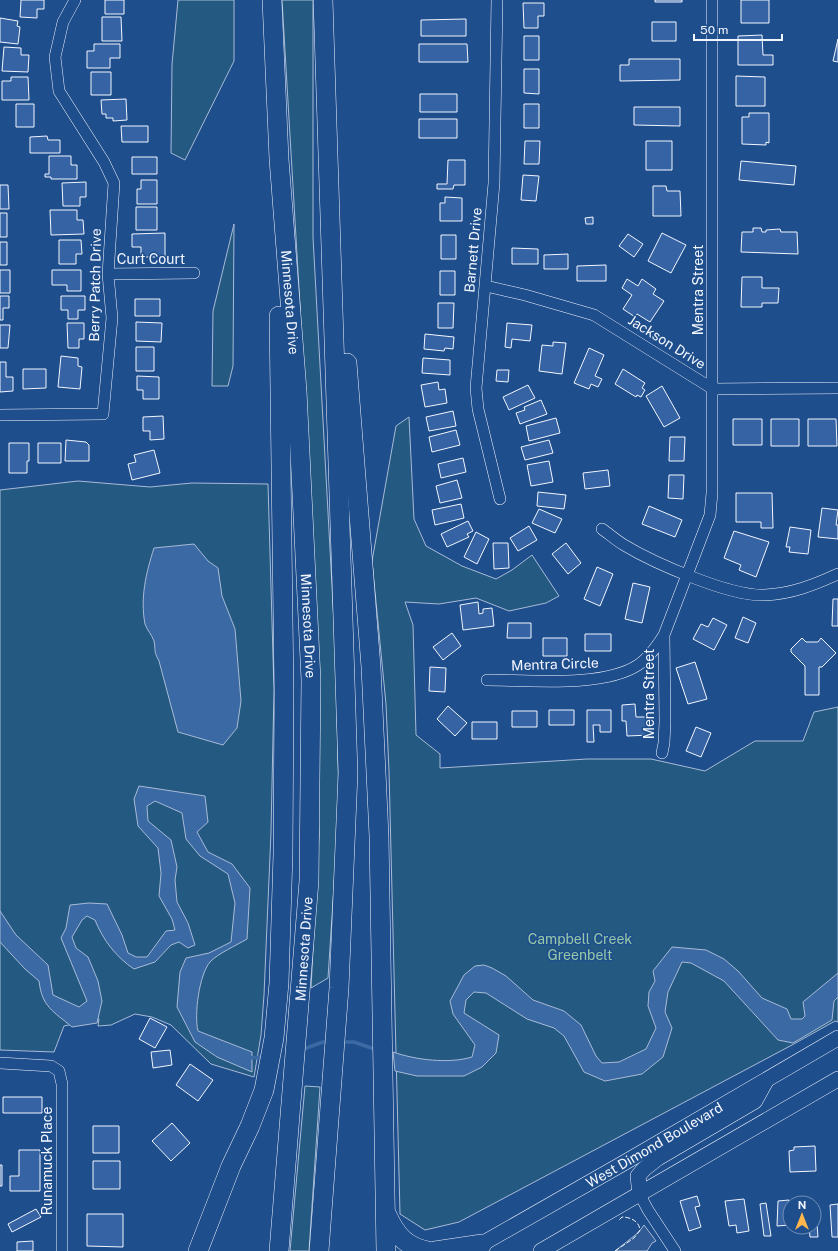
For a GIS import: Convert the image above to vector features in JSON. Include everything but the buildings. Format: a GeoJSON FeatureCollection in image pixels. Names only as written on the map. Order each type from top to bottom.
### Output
{"type":"FeatureCollection","features":[{"type":"Feature","properties":{"kind":"highway","name":"Minnesota Drive"},"geometry":{"type":"LineString","coordinates":[[272,0],[279,159],[297,391],[311,680],[309,880],[279,1251]]}},
{"type":"Feature","properties":{"kind":"highway"},"geometry":{"type":"LineString","coordinates":[[319,1251],[339,988],[348,773],[324,0]]}},
{"type":"Feature","properties":{"kind":"highway"},"geometry":{"type":"LineString","coordinates":[[328,132],[340,261],[371,667],[379,836],[386,1251]]}},
{"type":"Feature","properties":{"kind":"highway"},"geometry":{"type":"LineString","coordinates":[[198,1251],[231,1166],[250,1126],[264,1090],[274,1038],[279,983],[283,854],[284,692],[279,159]]}},
{"type":"Feature","properties":{"kind":"highway"},"geometry":{"type":"LineString","coordinates":[[386,1213],[394,1231],[402,1240],[419,1249],[428,1251]]}},
{"type":"Feature","properties":{"kind":"highway"},"geometry":{"type":"LineString","coordinates":[[435,1251],[476,1248]]}},
{"type":"Feature","properties":{"kind":"main road","name":"West Dimond Boulevard"},"geometry":{"type":"LineString","coordinates":[[476,1248],[838,1038]]}},
{"type":"Feature","properties":{"kind":"main road"},"geometry":{"type":"LineString","coordinates":[[541,1251],[838,1079]]}},
{"type":"Feature","properties":{"kind":"main road"},"geometry":{"type":"LineString","coordinates":[[640,1195],[638,1176],[644,1169],[658,1158],[755,1101],[766,1080]]}},
{"type":"Feature","properties":{"kind":"street","name":"Berry Patch Drive"},"geometry":{"type":"LineString","coordinates":[[0,415],[103,414],[112,318],[108,274],[114,183],[104,162],[59,92],[55,57],[63,22],[74,0]]}},
{"type":"Feature","properties":{"kind":"street","name":"Barnett Drive"},"geometry":{"type":"LineString","coordinates":[[497,0],[494,183],[476,388],[478,409],[500,499]]}},
{"type":"Feature","properties":{"kind":"street","name":"Mentra Street"},"geometry":{"type":"LineString","coordinates":[[687,575],[710,515],[712,493],[712,0]]}},
{"type":"Feature","properties":{"kind":"street","name":"Curt Court"},"geometry":{"type":"LineString","coordinates":[[108,274],[194,273]]}},
{"type":"Feature","properties":{"kind":"street","name":"Jackson Drive"},"geometry":{"type":"LineString","coordinates":[[486,286],[525,295],[594,315],[713,389]]}},
{"type":"Feature","properties":{"kind":"street"},"geometry":{"type":"LineString","coordinates":[[713,389],[838,388]]}},
{"type":"Feature","properties":{"kind":"street"},"geometry":{"type":"LineString","coordinates":[[602,529],[624,545],[687,575],[727,589],[764,596],[796,591],[838,574]]}},
{"type":"Feature","properties":{"kind":"street","name":"Mentra Circle"},"geometry":{"type":"LineString","coordinates":[[487,680],[595,680],[616,675],[638,665],[653,651],[664,635],[687,575]]}},
{"type":"Feature","properties":{"kind":"street","name":"Mentra Street"},"geometry":{"type":"LineString","coordinates":[[662,753],[664,743],[664,635]]}},
{"type":"Feature","properties":{"kind":"street","name":"Runamuck Place"},"geometry":{"type":"LineString","coordinates":[[0,1063],[51,1066],[59,1071],[62,1084],[62,1251]]}},
{"type":"Feature","properties":{"kind":"street"},"geometry":{"type":"LineString","coordinates":[[640,1195],[675,1251]]}},
{"type":"Feature","properties":{"kind":"green space"},"geometry":{"type":"Polygon","coordinates":[[[178,0],[234,0],[234,61],[185,160],[171,153],[172,64],[178,0]]]}},
{"type":"Feature","properties":{"kind":"green space"},"geometry":{"type":"Polygon","coordinates":[[[282,0],[313,0],[313,237],[336,659],[339,809],[328,978],[311,988],[319,835],[300,305],[282,0]]]}},
{"type":"Feature","properties":{"kind":"green space"},"geometry":{"type":"Polygon","coordinates":[[[234,224],[233,366],[228,386],[212,386],[213,311],[234,224]]]}},
{"type":"Feature","properties":{"kind":"green space","name":"Campbell Creek Greenbelt"},"geometry":{"type":"Polygon","coordinates":[[[409,417],[414,519],[426,546],[462,566],[496,579],[512,570],[532,555],[559,596],[546,603],[509,611],[476,598],[439,604],[405,602],[413,625],[416,735],[440,754],[440,768],[587,759],[651,759],[705,771],[755,741],[803,741],[814,712],[838,707],[838,1022],[835,1021],[459,1222],[425,1230],[400,1214],[389,771],[386,704],[372,561],[396,426],[409,417]]]}},
{"type":"Feature","properties":{"kind":"green space"},"geometry":{"type":"Polygon","coordinates":[[[78,481],[150,487],[192,483],[268,484],[274,690],[271,832],[264,995],[261,1035],[254,1077],[211,1064],[171,1025],[152,1017],[135,1014],[111,1025],[98,1026],[99,1019],[64,1026],[54,1052],[0,1050],[0,490],[78,481]]]}},
{"type":"Feature","properties":{"kind":"green space"},"geometry":{"type":"Polygon","coordinates":[[[305,1086],[320,1087],[309,1251],[290,1251],[305,1086]]]}},
{"type":"Feature","properties":{"kind":"shaded area"},"geometry":{"type":"Polygon","coordinates":[[[194,544],[208,561],[218,568],[222,596],[235,629],[241,701],[237,728],[223,745],[178,732],[159,661],[155,652],[154,641],[145,624],[143,605],[145,586],[154,548],[194,544]]]}},
{"type":"Feature","properties":{"kind":"shaded area"},"geometry":{"type":"Polygon","coordinates":[[[139,786],[205,796],[208,822],[197,832],[208,852],[232,864],[250,888],[247,939],[213,959],[206,968],[198,995],[197,1024],[198,1031],[252,1052],[252,1072],[217,1057],[195,1042],[177,1007],[180,972],[186,958],[209,953],[231,942],[235,903],[228,874],[200,856],[186,839],[182,813],[155,801],[147,806],[148,821],[171,840],[177,867],[175,880],[177,902],[188,923],[195,945],[188,948],[179,942],[171,945],[155,962],[134,969],[121,959],[111,948],[95,920],[87,916],[82,920],[72,937],[76,948],[88,957],[98,981],[102,1001],[97,1023],[72,1027],[59,1017],[46,1003],[40,990],[39,981],[25,969],[0,942],[0,911],[16,935],[48,965],[53,995],[79,1007],[87,1001],[61,938],[66,928],[70,905],[89,903],[107,904],[122,935],[128,953],[136,957],[147,957],[166,931],[175,930],[172,919],[159,896],[161,873],[158,848],[138,826],[134,799],[139,786]]]}},
{"type":"Feature","properties":{"kind":"shaded area"},"geometry":{"type":"Polygon","coordinates":[[[672,947],[706,950],[724,959],[738,971],[762,998],[787,1009],[791,1019],[802,1019],[805,1016],[803,1002],[838,973],[838,997],[834,1001],[832,1020],[793,1043],[778,1040],[724,981],[691,963],[682,962],[668,992],[665,1012],[672,1028],[663,1057],[642,1074],[605,1081],[584,1072],[564,1036],[554,1028],[527,1019],[486,993],[474,992],[466,1000],[464,1013],[499,1035],[496,1053],[482,1067],[464,1076],[417,1076],[395,1071],[393,1052],[422,1059],[443,1061],[472,1057],[475,1045],[453,1014],[450,1001],[464,975],[475,966],[484,965],[506,976],[533,1000],[564,1011],[581,1025],[596,1056],[602,1063],[619,1062],[646,1049],[656,1028],[648,1006],[649,992],[655,981],[653,971],[672,947]]]}},
{"type":"Feature","properties":{"kind":"shaded area"},"geometry":{"type":"Polygon","coordinates":[[[644,1225],[656,1241],[652,1243],[647,1251],[615,1251],[639,1232],[644,1225]]]}},
{"type":"Feature","properties":{"kind":"waterway"},"geometry":{"type":"LineString","coordinates":[[301,1050],[323,1042],[330,1042]]}},
{"type":"Feature","properties":{"kind":"waterway"},"geometry":{"type":"LineString","coordinates":[[340,1042],[354,1042],[377,1050]]}},
{"type":"Feature","properties":{"kind":"waterway"},"geometry":{"type":"LineString","coordinates":[[249,1058],[264,1057]]}},
{"type":"Feature","properties":{"kind":"fence"},"geometry":{"type":"LineString","coordinates":[[615,1251],[634,1238],[640,1230],[638,1224],[631,1219],[622,1217],[619,1220]]}}]}
